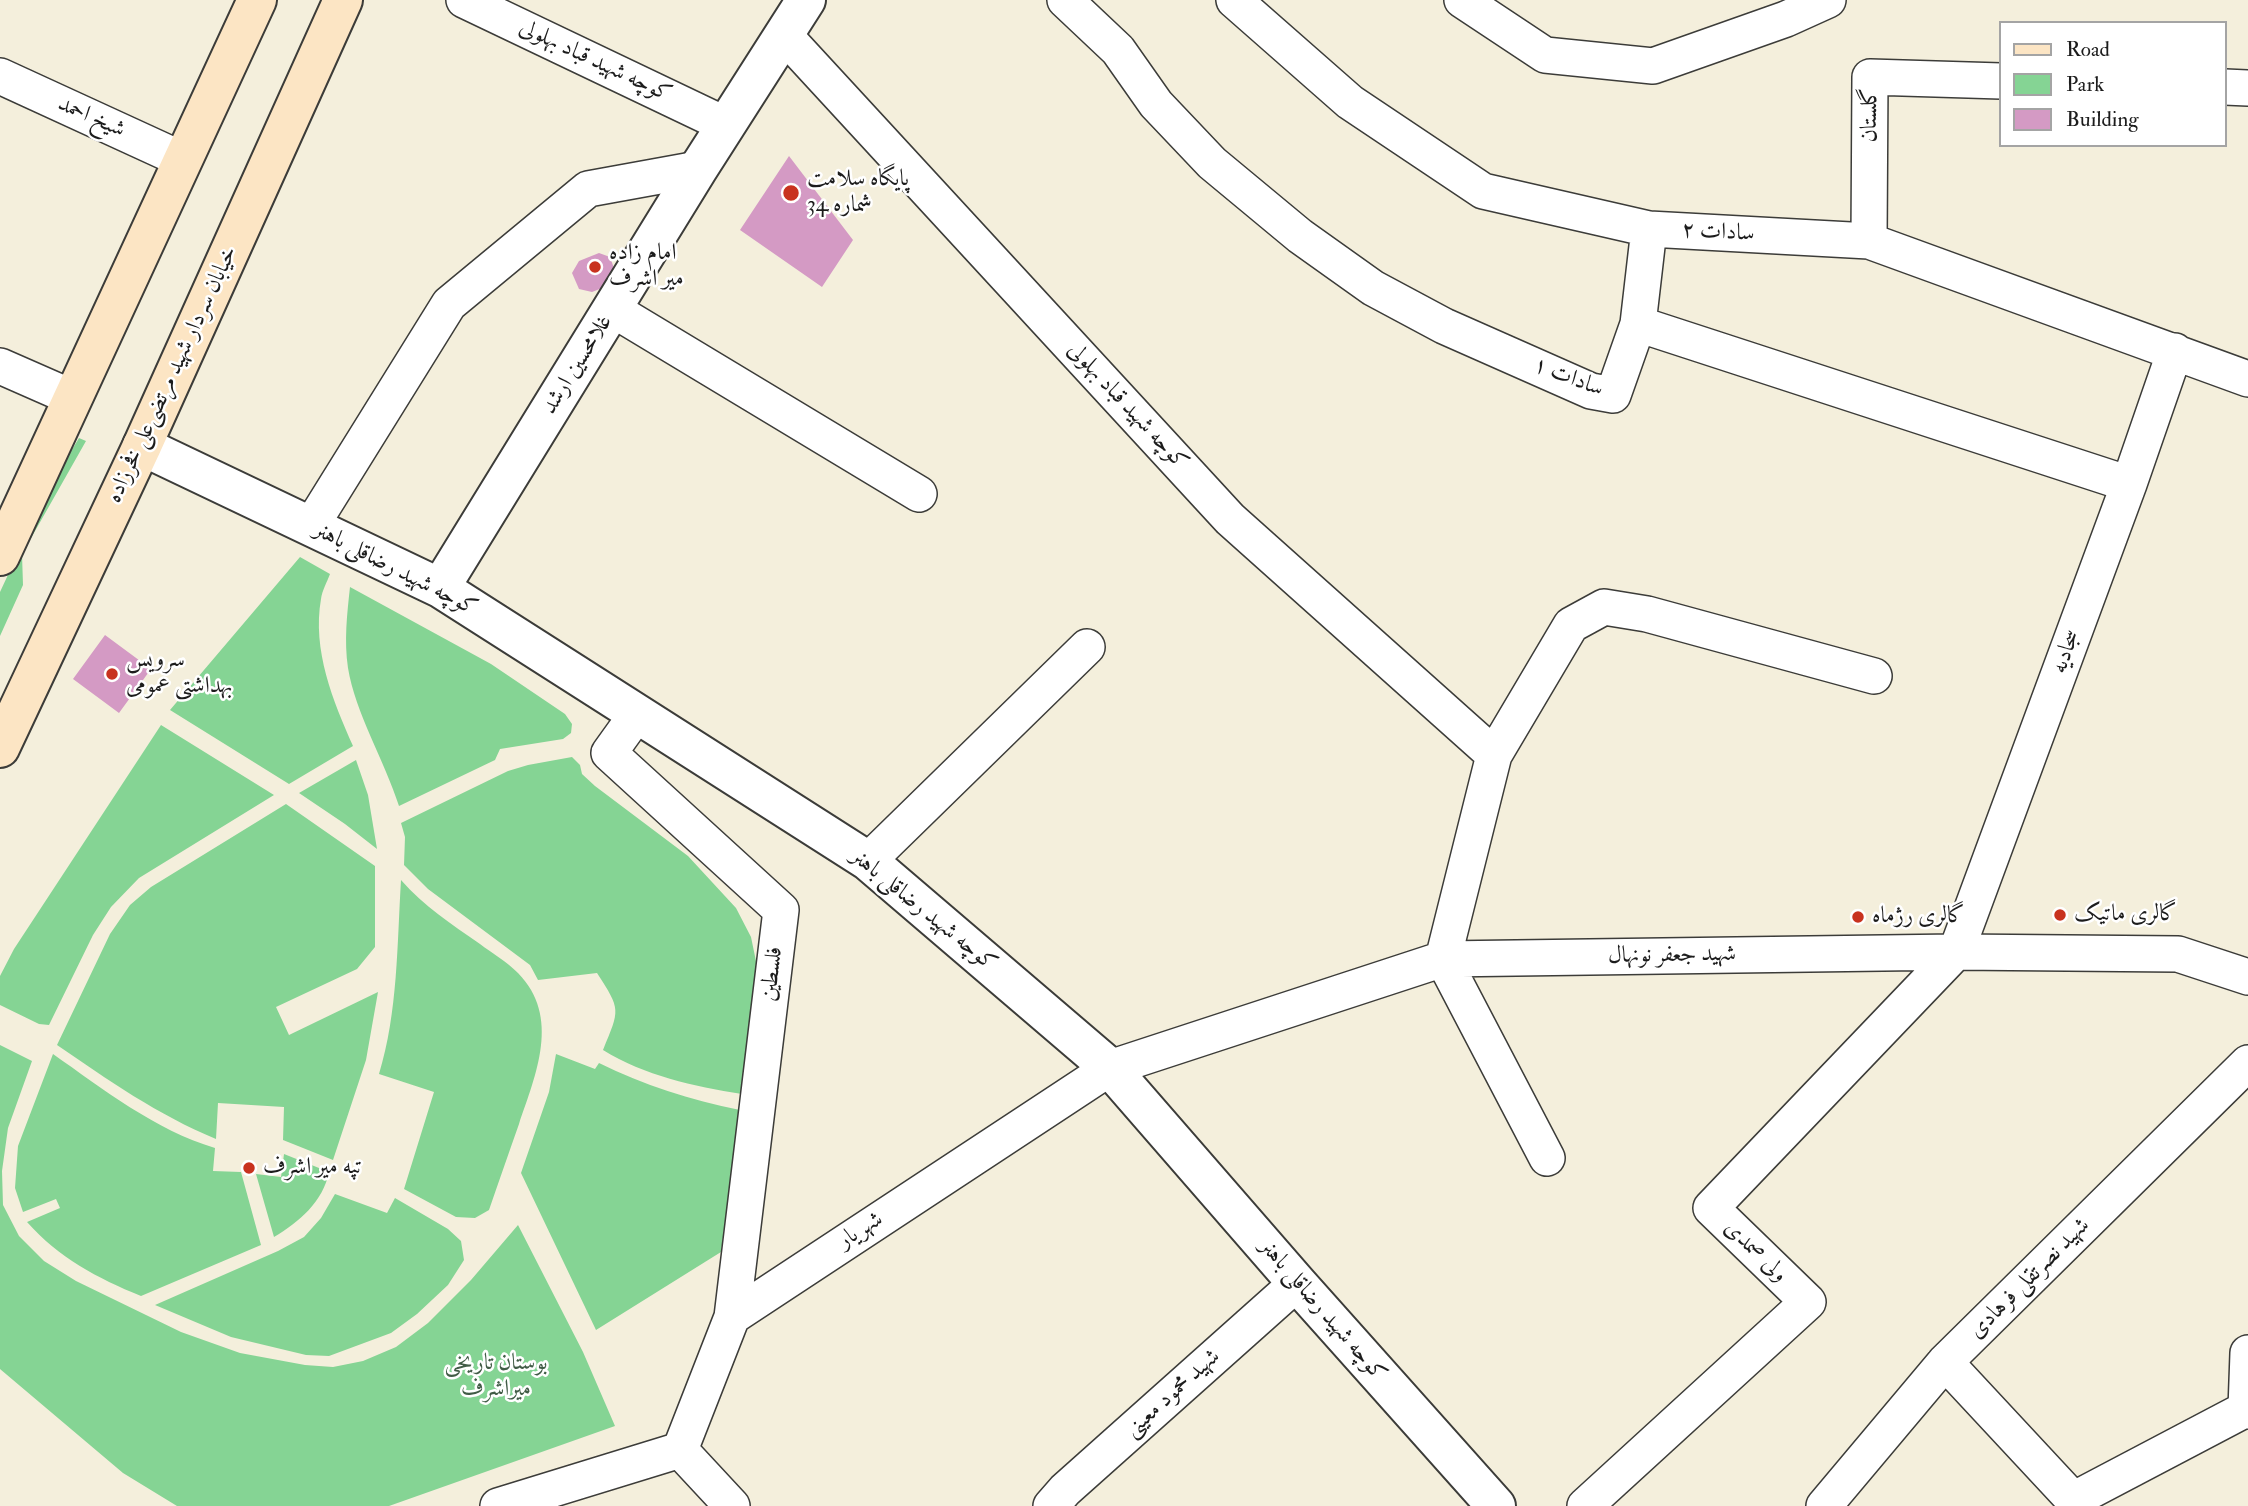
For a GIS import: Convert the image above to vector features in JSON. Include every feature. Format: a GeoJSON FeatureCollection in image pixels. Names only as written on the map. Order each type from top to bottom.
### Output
{"type":"FeatureCollection","features":[{"type":"Feature","properties":{"kind":"main road"},"geometry":{"type":"LineString","coordinates":[[0,556],[257,0]]}},
{"type":"Feature","properties":{"kind":"main road","name":"خیابان سردار شهید مرتضی‌علی فخرزاده"},"geometry":{"type":"LineString","coordinates":[[0,748],[142,446],[343,0]]}},
{"type":"Feature","properties":{"kind":"street","name":"کوچه شهید قباد بهلولی"},"geometry":{"type":"LineString","coordinates":[[464,0],[726,125]]}},
{"type":"Feature","properties":{"kind":"street","name":"غلامحسین ارشد"},"geometry":{"type":"LineString","coordinates":[[440,588],[698,169],[806,0]]}},
{"type":"Feature","properties":{"kind":"street","name":"سادات ۱"},"geometry":{"type":"LineString","coordinates":[[1065,0],[1118,50],[1156,104],[1212,163],[1300,236],[1373,288],[1444,326],[1591,391],[1613,396],[1638,324]]}},
{"type":"Feature","properties":{"kind":"street","name":"سادات ۲"},"geometry":{"type":"LineString","coordinates":[[1234,0],[1350,102],[1483,191],[1649,229],[1870,241],[2248,379]]}},
{"type":"Feature","properties":{"kind":"street"},"geometry":{"type":"LineString","coordinates":[[1462,0],[1545,55],[1653,66],[1786,19],[1828,0]]}},
{"type":"Feature","properties":{"kind":"street","name":"کوچه شهید قباد بهلولی"},"geometry":{"type":"LineString","coordinates":[[784,35],[1230,519],[1494,755]]}},
{"type":"Feature","properties":{"kind":"street","name":"شیخ احمد"},"geometry":{"type":"LineString","coordinates":[[0,76],[183,160]]}},
{"type":"Feature","properties":{"kind":"street","name":"گلستان"},"geometry":{"type":"LineString","coordinates":[[1870,241],[1870,77],[2000,81]]}},
{"type":"Feature","properties":{"kind":"street"},"geometry":{"type":"LineString","coordinates":[[2227,87],[2248,88]]}},
{"type":"Feature","properties":{"kind":"street"},"geometry":{"type":"LineString","coordinates":[[311,526],[449,304],[588,189],[698,169]]}},
{"type":"Feature","properties":{"kind":"street"},"geometry":{"type":"LineString","coordinates":[[1649,229],[1638,324],[2129,484]]}},
{"type":"Feature","properties":{"kind":"street"},"geometry":{"type":"LineString","coordinates":[[612,309],[919,494]]}},
{"type":"Feature","properties":{"kind":"street","name":"سجادیه"},"geometry":{"type":"LineString","coordinates":[[1956,951],[2129,484],[2175,351]]}},
{"type":"Feature","properties":{"kind":"street"},"geometry":{"type":"LineString","coordinates":[[0,366],[73,398]]}},
{"type":"Feature","properties":{"kind":"street","name":"کوچه شهید رضاقلی باهنر"},"geometry":{"type":"LineString","coordinates":[[142,446],[440,588],[868,861],[1110,1068],[1496,1506]]}},
{"type":"Feature","properties":{"kind":"street"},"geometry":{"type":"LineString","coordinates":[[1546,1158],[1443,959],[1494,755],[1571,625],[1604,607],[1647,614],[1874,676]]}},
{"type":"Feature","properties":{"kind":"street"},"geometry":{"type":"LineString","coordinates":[[868,861],[1087,646]]}},
{"type":"Feature","properties":{"kind":"street","name":"فلسطین"},"geometry":{"type":"LineString","coordinates":[[637,714],[609,753],[781,910],[732,1317]]}},
{"type":"Feature","properties":{"kind":"street","name":"شهید جعفر نونهال"},"geometry":{"type":"LineString","coordinates":[[1110,1068],[1443,959],[1956,951],[2178,954],[2248,977]]}},
{"type":"Feature","properties":{"kind":"street","name":"ولی صمدی"},"geometry":{"type":"LineString","coordinates":[[1585,1506],[1808,1302],[1711,1208],[1956,951]]}},
{"type":"Feature","properties":{"kind":"street","name":"شهید نصرتقلی فرهادی"},"geometry":{"type":"LineString","coordinates":[[1824,1506],[1945,1362],[2248,1063]]}},
{"type":"Feature","properties":{"kind":"street","name":"شهریار"},"geometry":{"type":"LineString","coordinates":[[732,1317],[1110,1068]]}},
{"type":"Feature","properties":{"kind":"street","name":"شهید محمود معینی"},"geometry":{"type":"LineString","coordinates":[[1066,1501],[1297,1283]]}},
{"type":"Feature","properties":{"kind":"street"},"geometry":{"type":"LineString","coordinates":[[680,1450],[732,1317]]}},
{"type":"Feature","properties":{"kind":"street"},"geometry":{"type":"LineString","coordinates":[[1945,1362],[2076,1503],[2247,1410],[2248,1353]]}},
{"type":"Feature","properties":{"kind":"street"},"geometry":{"type":"LineString","coordinates":[[498,1506],[680,1450]]}},
{"type":"Feature","properties":{"kind":"street"},"geometry":{"type":"LineString","coordinates":[[680,1450],[732,1506]]}},
{"type":"Feature","properties":{"kind":"green space"},"geometry":{"type":"Polygon","coordinates":[[[79,438],[86,441],[22,554],[23,585],[0,636],[0,592],[47,491],[79,438]]]}},
{"type":"Feature","properties":{"kind":"green space"},"geometry":{"type":"Polygon","coordinates":[[[300,557],[330,574],[322,596],[319,637],[326,675],[353,746],[289,784],[170,710],[300,557]]]}},
{"type":"Feature","properties":{"kind":"green space"},"geometry":{"type":"Polygon","coordinates":[[[350,587],[491,664],[565,714],[572,724],[571,733],[563,739],[500,749],[495,760],[399,806],[357,702],[348,668],[346,647],[350,587]]]}},
{"type":"Feature","properties":{"kind":"green space"},"geometry":{"type":"Polygon","coordinates":[[[161,725],[274,795],[139,878],[111,907],[93,935],[49,1025],[39,1024],[0,1005],[0,976],[14,949],[161,725]]]}},
{"type":"Feature","properties":{"kind":"green space"},"geometry":{"type":"Polygon","coordinates":[[[572,757],[580,765],[582,774],[595,786],[688,856],[736,908],[751,937],[757,966],[742,1094],[670,1079],[636,1067],[603,1050],[613,1026],[615,1010],[614,1003],[597,973],[538,980],[530,965],[428,889],[404,865],[405,837],[401,823],[508,771],[572,757]]]}},
{"type":"Feature","properties":{"kind":"green space"},"geometry":{"type":"Polygon","coordinates":[[[356,760],[368,795],[377,849],[299,793],[356,760]]]}},
{"type":"Feature","properties":{"kind":"green space"},"geometry":{"type":"Polygon","coordinates":[[[286,804],[375,866],[375,947],[357,969],[276,1007],[289,1035],[378,992],[366,1060],[333,1160],[283,1140],[284,1107],[218,1103],[216,1139],[154,1108],[57,1045],[110,934],[130,905],[151,887],[286,804]]]}},
{"type":"Feature","properties":{"kind":"green space"},"geometry":{"type":"Polygon","coordinates":[[[401,880],[438,914],[514,969],[531,990],[539,1008],[541,1046],[532,1086],[489,1210],[475,1218],[456,1217],[404,1189],[434,1092],[379,1074],[393,1003],[401,880]]]}},
{"type":"Feature","properties":{"kind":"green space","name":"بوستان تاریخی میراشرف"},"geometry":{"type":"Polygon","coordinates":[[[0,1045],[32,1061],[8,1128],[2,1171],[3,1205],[19,1236],[44,1261],[76,1281],[181,1332],[240,1353],[305,1365],[333,1367],[363,1361],[396,1347],[428,1323],[471,1280],[518,1225],[583,1352],[615,1426],[389,1506],[177,1506],[123,1473],[0,1369],[0,1045]]]}},
{"type":"Feature","properties":{"kind":"green space"},"geometry":{"type":"Polygon","coordinates":[[[53,1054],[151,1120],[215,1148],[213,1171],[241,1172],[261,1245],[141,1296],[80,1266],[39,1235],[27,1222],[60,1208],[56,1199],[23,1212],[15,1188],[18,1146],[53,1054]]]}},
{"type":"Feature","properties":{"kind":"green space","name":"بوستان تاریخی میراشرف"},"geometry":{"type":"Polygon","coordinates":[[[556,1054],[595,1069],[599,1063],[668,1091],[740,1110],[721,1252],[596,1330],[521,1173],[549,1092],[556,1054]]]}},
{"type":"Feature","properties":{"kind":"green space"},"geometry":{"type":"Polygon","coordinates":[[[284,1154],[329,1172],[316,1202],[292,1225],[274,1237],[256,1174],[281,1177],[284,1154]]]}},
{"type":"Feature","properties":{"kind":"green space","name":"بوستان تاریخی میراشرف"},"geometry":{"type":"Polygon","coordinates":[[[335,1194],[387,1213],[395,1198],[448,1229],[461,1241],[464,1260],[448,1285],[417,1314],[391,1333],[329,1356],[306,1355],[231,1337],[155,1305],[304,1237],[321,1218],[335,1194]]]}},
{"type":"Feature","properties":{"kind":"building","name":"پایگاه سلامت شماره 34"},"geometry":{"type":"Polygon","coordinates":[[[789,156],[853,240],[822,287],[740,230],[789,156]]]}},
{"type":"Feature","properties":{"kind":"building","name":"امام زاده میر اشرف"},"geometry":{"type":"Polygon","coordinates":[[[599,253],[610,257],[616,274],[610,285],[592,292],[579,289],[572,273],[579,261],[599,253]]]}},
{"type":"Feature","properties":{"kind":"building","name":"سرویس بهداشتی عمومی"},"geometry":{"type":"Polygon","coordinates":[[[105,635],[151,669],[119,713],[73,679],[105,635]]]}},
{"type":"Feature","properties":{"kind":"place","name":"پایگاه سلامت شماره 34"},"geometry":{"type":"Point","coordinates":[791,193]}},
{"type":"Feature","properties":{"kind":"place","name":"امام زاده میر اشرف"},"geometry":{"type":"Point","coordinates":[595,267]}},
{"type":"Feature","properties":{"kind":"place","name":"سرویس بهداشتی عمومی"},"geometry":{"type":"Point","coordinates":[112,674]}},
{"type":"Feature","properties":{"kind":"place","name":"گالری ماتیک"},"geometry":{"type":"Point","coordinates":[2060,915]}},
{"type":"Feature","properties":{"kind":"place","name":"گالری رژماه"},"geometry":{"type":"Point","coordinates":[1858,917]}},
{"type":"Feature","properties":{"kind":"place","name":"تپه میر اشرف"},"geometry":{"type":"Point","coordinates":[249,1168]}}]}
